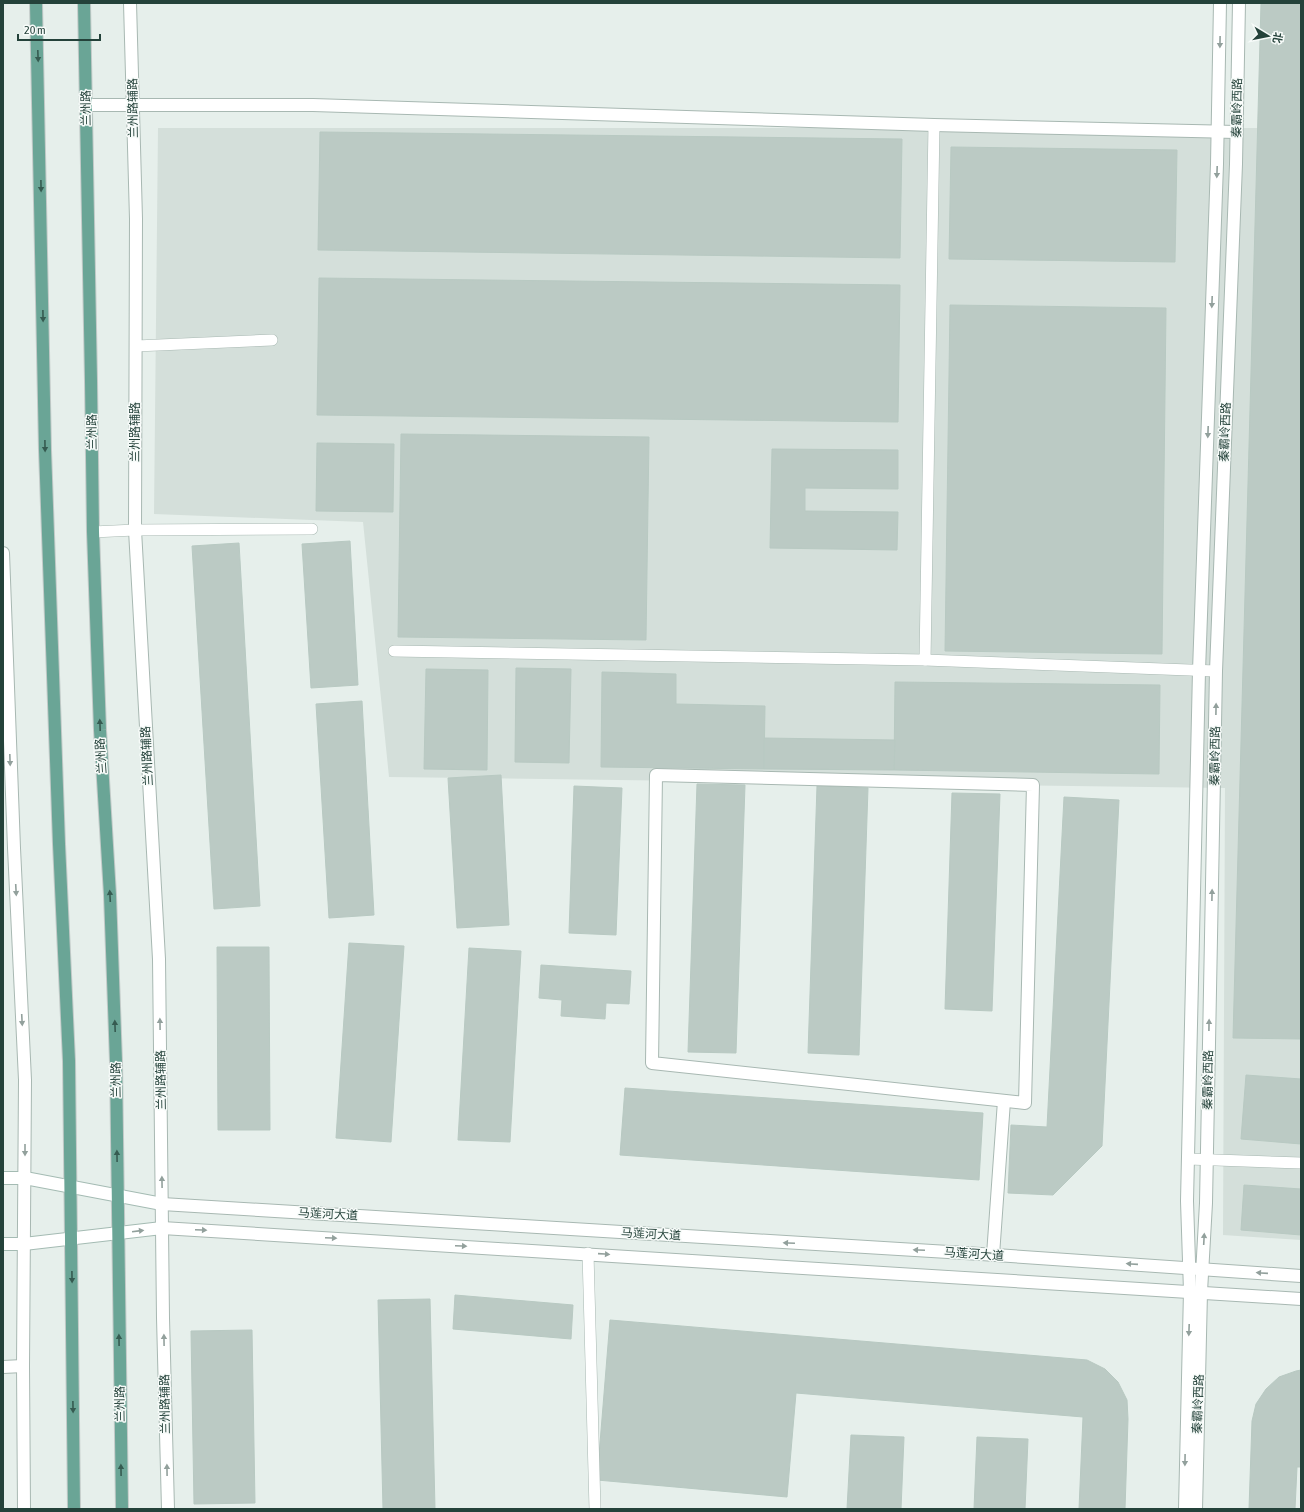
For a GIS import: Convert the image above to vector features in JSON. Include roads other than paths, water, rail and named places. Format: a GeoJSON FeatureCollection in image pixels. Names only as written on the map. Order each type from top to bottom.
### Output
{"type":"FeatureCollection","features":[{"type":"Feature","properties":{"kind":"main road"},"geometry":{"type":"LineString","coordinates":[[36,3],[41,166],[45,450],[58,829],[69,1062],[74,1509]]}},
{"type":"Feature","properties":{"kind":"main road","name":"兰州路"},"geometry":{"type":"LineString","coordinates":[[84,3],[93,532],[100,730],[110,895],[116,1062],[122,1509]]}},
{"type":"Feature","properties":{"kind":"street","name":"兰州路辅路"},"geometry":{"type":"LineString","coordinates":[[130,3],[136,220],[135,530],[159,958],[162,1228],[168,1509]]}},
{"type":"Feature","properties":{"kind":"street","name":"秦霸岭西路"},"geometry":{"type":"LineString","coordinates":[[1196,1509],[1196,1292],[1189,1268],[1188,1159],[1199,671],[1218,132],[1220,3]]}},
{"type":"Feature","properties":{"kind":"street","name":"秦霸岭西路"},"geometry":{"type":"LineString","coordinates":[[1185,1509],[1196,1292],[1203,1269],[1216,671],[1236,132],[1239,3]]}},
{"type":"Feature","properties":{"kind":"street"},"geometry":{"type":"LineString","coordinates":[[86,105],[313,105],[934,125],[1236,132]]}},
{"type":"Feature","properties":{"kind":"street"},"geometry":{"type":"LineString","coordinates":[[3,553],[14,848],[25,1080],[23,1366],[24,1509]]}},
{"type":"Feature","properties":{"kind":"street"},"geometry":{"type":"LineString","coordinates":[[656,775],[1033,785],[1025,1103],[1004,1101],[652,1063],[656,775]]}},
{"type":"Feature","properties":{"kind":"street"},"geometry":{"type":"LineString","coordinates":[[993,1255],[1004,1101]]}},
{"type":"Feature","properties":{"kind":"street","name":"马莲河大道"},"geometry":{"type":"LineString","coordinates":[[3,1178],[25,1178],[162,1204],[993,1255],[1301,1276]]}},
{"type":"Feature","properties":{"kind":"street","name":"马莲河大道"},"geometry":{"type":"LineString","coordinates":[[3,1244],[24,1244],[162,1228],[1301,1299]]}},
{"type":"Feature","properties":{"kind":"street"},"geometry":{"type":"LineString","coordinates":[[3,1366],[23,1366]]}},
{"type":"Feature","properties":{"kind":"lane"},"geometry":{"type":"LineString","coordinates":[[925,660],[934,125]]}},
{"type":"Feature","properties":{"kind":"lane"},"geometry":{"type":"LineString","coordinates":[[136,346],[272,340]]}},
{"type":"Feature","properties":{"kind":"lane"},"geometry":{"type":"LineString","coordinates":[[93,532],[135,530],[312,529]]}},
{"type":"Feature","properties":{"kind":"lane"},"geometry":{"type":"LineString","coordinates":[[394,651],[925,660],[1216,671]]}},
{"type":"Feature","properties":{"kind":"lane"},"geometry":{"type":"LineString","coordinates":[[1188,1159],[1301,1163]]}},
{"type":"Feature","properties":{"kind":"lane"},"geometry":{"type":"LineString","coordinates":[[588,1254],[595,1509]]}}]}
